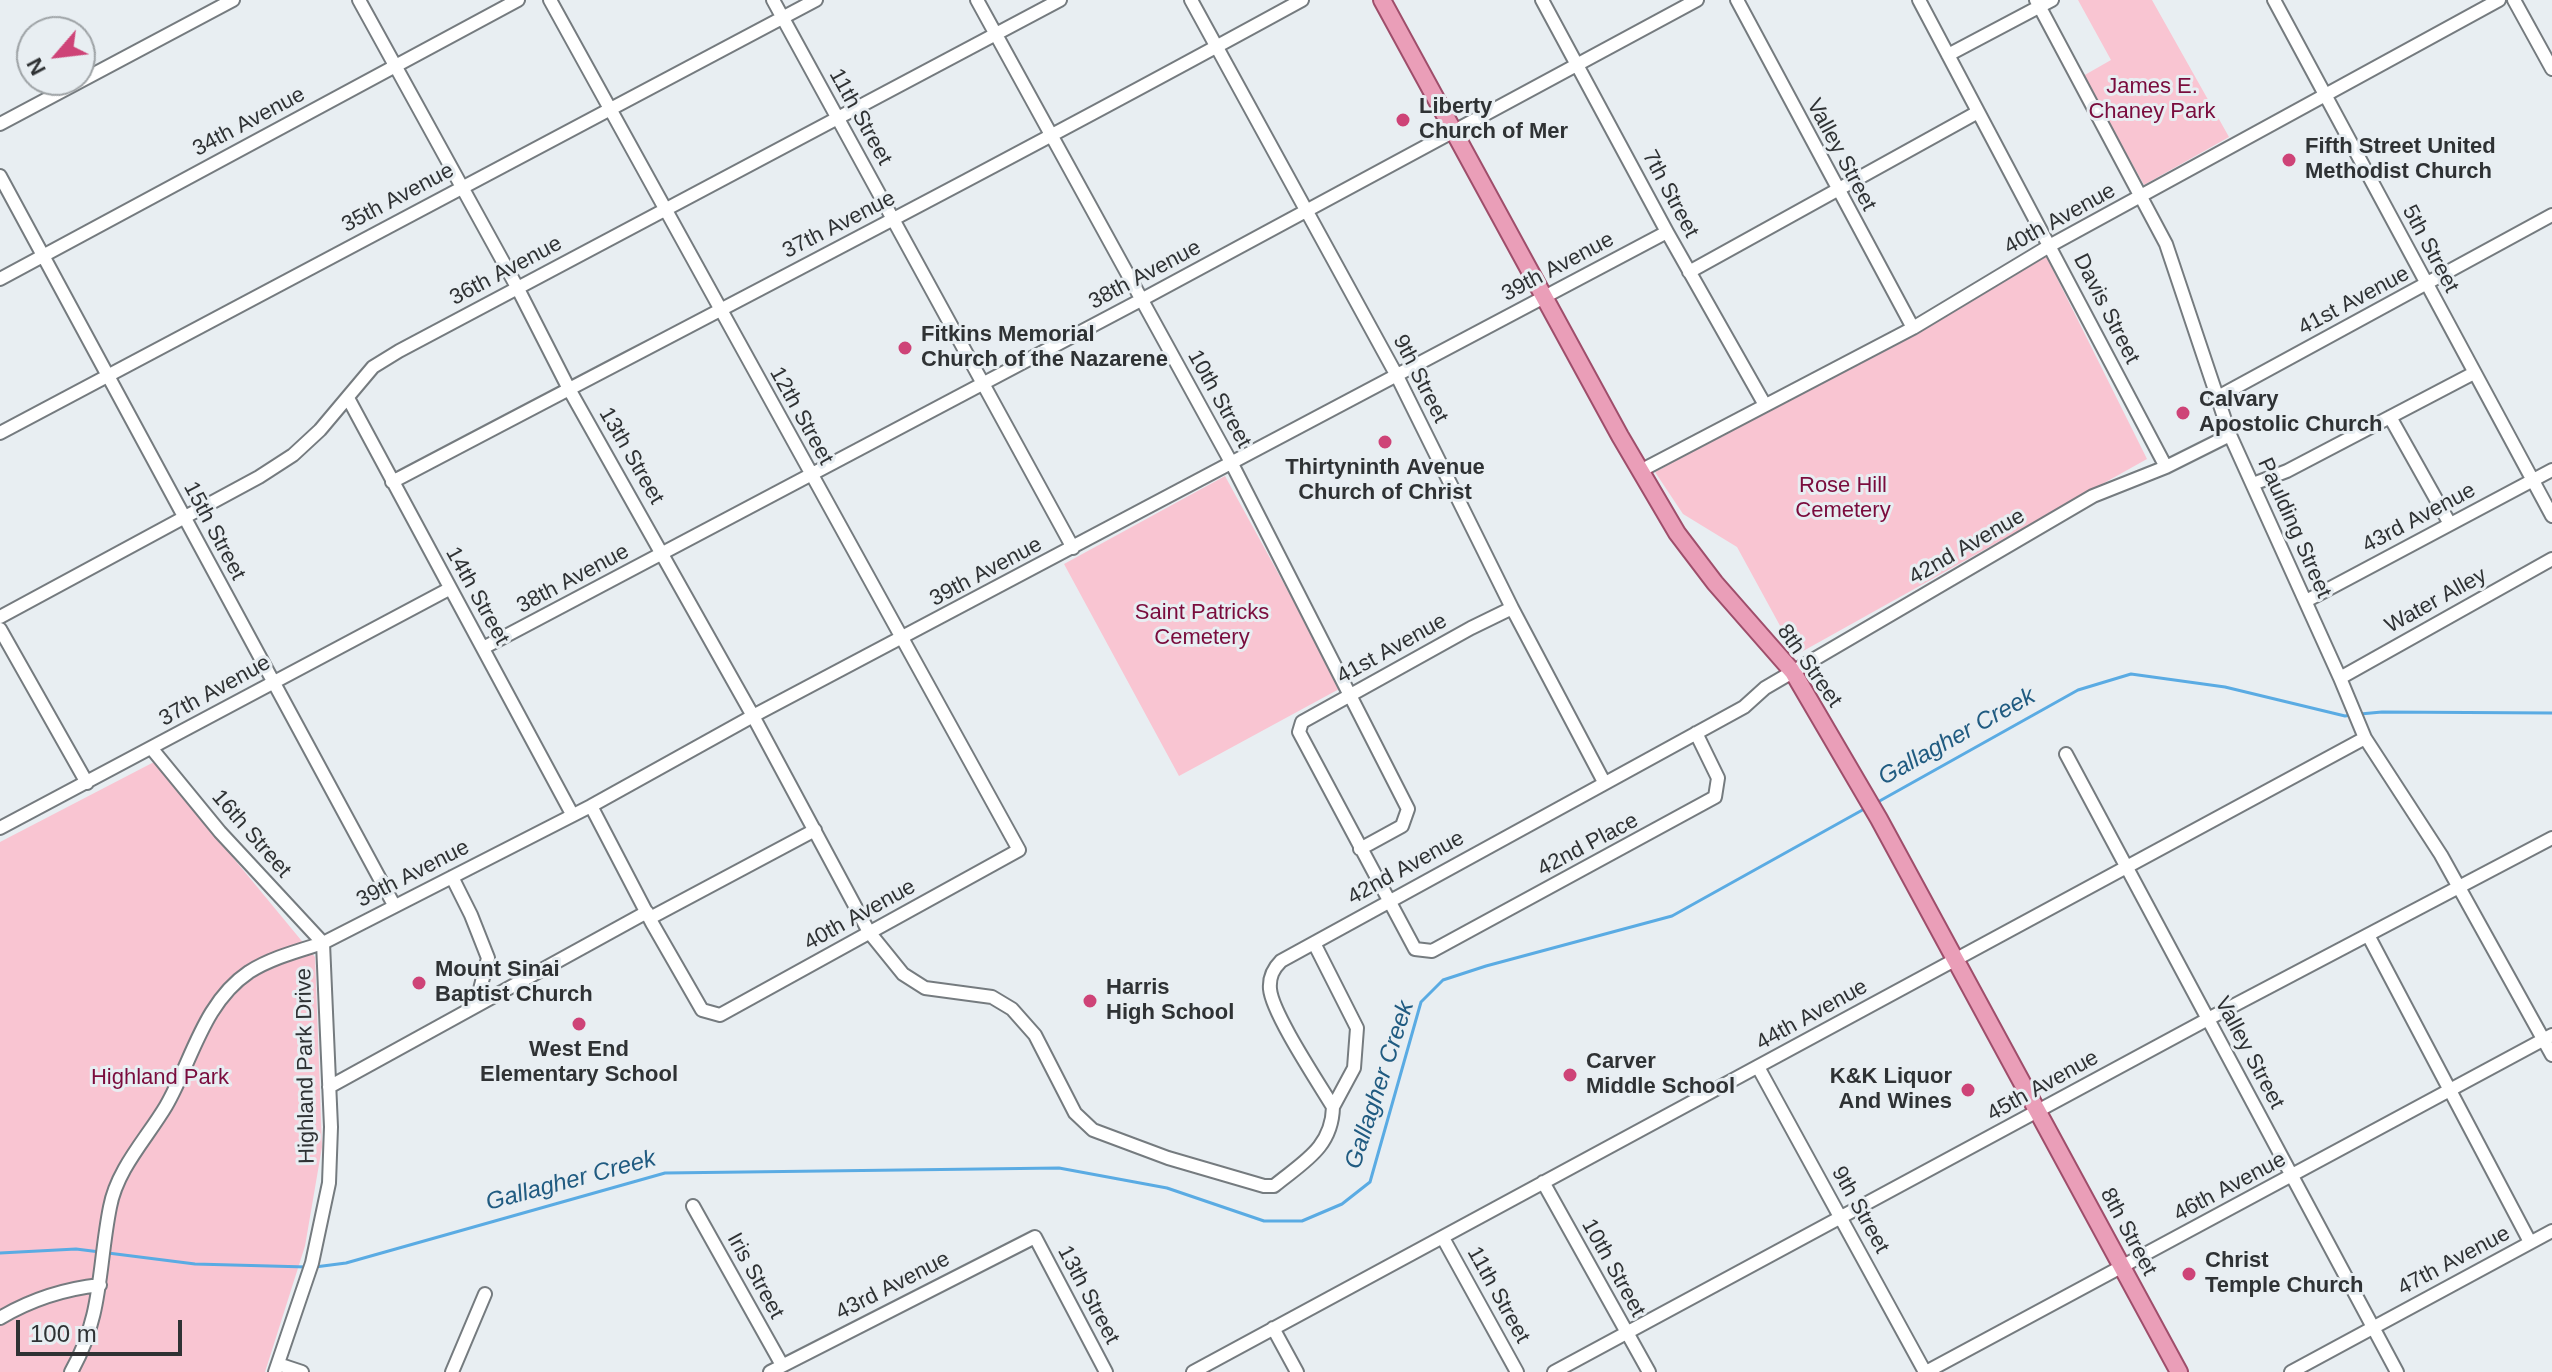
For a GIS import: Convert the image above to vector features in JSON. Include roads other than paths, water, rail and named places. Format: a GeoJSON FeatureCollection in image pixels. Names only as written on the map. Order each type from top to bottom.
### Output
{"type":"FeatureCollection","features":[{"type":"Feature","properties":{"kind":"main road","name":"8th Street"},"geometry":{"type":"LineString","coordinates":[[1382,0],[1677,533],[1715,583],[1793,672],[1879,819],[2179,1372]]}},
{"type":"Feature","properties":{"kind":"street"},"geometry":{"type":"LineString","coordinates":[[0,124],[233,0]]}},
{"type":"Feature","properties":{"kind":"street","name":"13th Street"},"geometry":{"type":"LineString","coordinates":[[359,0],[517,287],[569,389],[663,553],[869,932]]}},
{"type":"Feature","properties":{"kind":"street","name":"34th Avenue"},"geometry":{"type":"LineString","coordinates":[[0,279],[518,0]]}},
{"type":"Feature","properties":{"kind":"street","name":"12th Street"},"geometry":{"type":"LineString","coordinates":[[550,0],[1019,850]]}},
{"type":"Feature","properties":{"kind":"street","name":"11th Street"},"geometry":{"type":"LineString","coordinates":[[773,0],[1073,548]]}},
{"type":"Feature","properties":{"kind":"street","name":"35th Avenue"},"geometry":{"type":"LineString","coordinates":[[0,433],[816,0]]}},
{"type":"Feature","properties":{"kind":"street","name":"10th Street"},"geometry":{"type":"LineString","coordinates":[[977,0],[1232,464],[1408,809],[1402,826],[1360,849]]}},
{"type":"Feature","properties":{"kind":"street","name":"36th Avenue"},"geometry":{"type":"LineString","coordinates":[[0,617],[259,477],[293,455],[320,430],[373,367],[517,287],[1060,0]]}},
{"type":"Feature","properties":{"kind":"street","name":"9th Street"},"geometry":{"type":"LineString","coordinates":[[1191,0],[1397,376],[1512,608],[1604,782]]}},
{"type":"Feature","properties":{"kind":"street","name":"37th Avenue"},"geometry":{"type":"LineString","coordinates":[[392,482],[893,220],[1302,0]]}},
{"type":"Feature","properties":{"kind":"street","name":"7th Street"},"geometry":{"type":"LineString","coordinates":[[1542,0],[1689,272],[1765,405]]}},
{"type":"Feature","properties":{"kind":"street","name":"38th Avenue"},"geometry":{"type":"LineString","coordinates":[[483,648],[1141,300],[1697,0]]}},
{"type":"Feature","properties":{"kind":"street","name":"Valley Street"},"geometry":{"type":"LineString","coordinates":[[1737,0],[1913,328]]}},
{"type":"Feature","properties":{"kind":"street","name":"Davis Street"},"geometry":{"type":"LineString","coordinates":[[1919,0],[2166,467]]}},
{"type":"Feature","properties":{"kind":"street"},"geometry":{"type":"LineString","coordinates":[[1948,55],[2038,3],[2052,0]]}},
{"type":"Feature","properties":{"kind":"street","name":"5th Street"},"geometry":{"type":"LineString","coordinates":[[2274,0],[2552,516]]}},
{"type":"Feature","properties":{"kind":"street","name":"40th Avenue"},"geometry":{"type":"LineString","coordinates":[[1640,471],[1913,328],[2051,245],[2499,0]]}},
{"type":"Feature","properties":{"kind":"street"},"geometry":{"type":"LineString","coordinates":[[2514,0],[2552,69]]}},
{"type":"Feature","properties":{"kind":"street","name":"Paulding Street"},"geometry":{"type":"LineString","coordinates":[[2038,3],[2166,244],[2230,435],[2362,732],[2403,794],[2548,1037],[2552,1055]]}},
{"type":"Feature","properties":{"kind":"street"},"geometry":{"type":"LineString","coordinates":[[1689,272],[1978,112]]}},
{"type":"Feature","properties":{"kind":"street","name":"15th Street"},"geometry":{"type":"LineString","coordinates":[[0,176],[394,905]]}},
{"type":"Feature","properties":{"kind":"street","name":"41st Avenue"},"geometry":{"type":"LineString","coordinates":[[2216,398],[2552,215]]}},
{"type":"Feature","properties":{"kind":"street","name":"39th Avenue"},"geometry":{"type":"LineString","coordinates":[[71,1372],[91,1331],[110,1205],[118,1181],[166,1105],[204,1025],[218,1004],[249,973],[279,958],[323,943],[591,806],[753,716],[1667,232]]}},
{"type":"Feature","properties":{"kind":"street"},"geometry":{"type":"LineString","coordinates":[[2253,484],[2287,471],[2474,373]]}},
{"type":"Feature","properties":{"kind":"street","name":"14th Street"},"geometry":{"type":"LineString","coordinates":[[348,398],[572,814]]}},
{"type":"Feature","properties":{"kind":"street"},"geometry":{"type":"LineString","coordinates":[[2390,417],[2450,524]]}},
{"type":"Feature","properties":{"kind":"street","name":"42nd Avenue"},"geometry":{"type":"LineString","coordinates":[[1333,1107],[1273,1004],[1270,992],[1273,969],[1281,961],[1744,707],[1765,688],[2093,496],[2166,467],[2230,435]]}},
{"type":"Feature","properties":{"kind":"street","name":"43rd Avenue"},"geometry":{"type":"LineString","coordinates":[[2306,601],[2552,470]]}},
{"type":"Feature","properties":{"kind":"street","name":"Water Alley"},"geometry":{"type":"LineString","coordinates":[[2340,678],[2552,559]]}},
{"type":"Feature","properties":{"kind":"street","name":"37th Avenue"},"geometry":{"type":"LineString","coordinates":[[0,828],[449,589]]}},
{"type":"Feature","properties":{"kind":"street","name":"41st Avenue"},"geometry":{"type":"LineString","coordinates":[[1360,849],[1299,732],[1302,722],[1512,608]]}},
{"type":"Feature","properties":{"kind":"street"},"geometry":{"type":"LineString","coordinates":[[0,629],[87,783]]}},
{"type":"Feature","properties":{"kind":"street","name":"44th Avenue"},"geometry":{"type":"LineString","coordinates":[[1193,1372],[2126,867],[2362,732]]}},
{"type":"Feature","properties":{"kind":"street","name":"42nd Place"},"geometry":{"type":"LineString","coordinates":[[1388,900],[1415,949],[1432,951],[1715,797],[1718,778],[1696,733]]}},
{"type":"Feature","properties":{"kind":"street","name":"16th Street"},"geometry":{"type":"LineString","coordinates":[[152,749],[220,832],[323,943]]}},
{"type":"Feature","properties":{"kind":"street","name":"Valley Street"},"geometry":{"type":"LineString","coordinates":[[2066,754],[2397,1372]]}},
{"type":"Feature","properties":{"kind":"street"},"geometry":{"type":"LineString","coordinates":[[591,806],[648,915]]}},
{"type":"Feature","properties":{"kind":"street"},"geometry":{"type":"LineString","coordinates":[[329,1087],[476,1005],[815,830]]}},
{"type":"Feature","properties":{"kind":"street","name":"45th Avenue"},"geometry":{"type":"LineString","coordinates":[[1554,1372],[2208,1019],[2552,838]]}},
{"type":"Feature","properties":{"kind":"street"},"geometry":{"type":"LineString","coordinates":[[1360,849],[1388,900]]}},
{"type":"Feature","properties":{"kind":"street","name":"40th Avenue"},"geometry":{"type":"LineString","coordinates":[[648,915],[702,1010],[720,1015],[1019,850]]}},
{"type":"Feature","properties":{"kind":"street"},"geometry":{"type":"LineString","coordinates":[[452,877],[488,958],[476,1005]]}},
{"type":"Feature","properties":{"kind":"street"},"geometry":{"type":"LineString","coordinates":[[869,932],[903,974],[925,988],[992,997],[1012,1009],[1035,1035],[1075,1113],[1093,1130],[1156,1154],[1264,1186],[1274,1186],[1322,1146],[1330,1129],[1333,1107],[1354,1068],[1357,1028],[1314,943]]}},
{"type":"Feature","properties":{"kind":"street"},"geometry":{"type":"LineString","coordinates":[[2368,935],[2530,1242]]}},
{"type":"Feature","properties":{"kind":"street","name":"Highland Park Drive"},"geometry":{"type":"LineString","coordinates":[[276,1368],[312,1263],[329,1183],[323,943]]}},
{"type":"Feature","properties":{"kind":"street","name":"46th Avenue"},"geometry":{"type":"LineString","coordinates":[[1926,1372],[2548,1037]]}},
{"type":"Feature","properties":{"kind":"street","name":"9th Street"},"geometry":{"type":"LineString","coordinates":[[1758,1067],[1926,1372]]}},
{"type":"Feature","properties":{"kind":"street","name":"10th Street"},"geometry":{"type":"LineString","coordinates":[[1543,1182],[1649,1372]]}},
{"type":"Feature","properties":{"kind":"street","name":"Iris Street"},"geometry":{"type":"LineString","coordinates":[[693,1206],[776,1369]]}},
{"type":"Feature","properties":{"kind":"street","name":"47th Avenue"},"geometry":{"type":"LineString","coordinates":[[2291,1372],[2552,1231]]}},
{"type":"Feature","properties":{"kind":"street","name":"13th Street"},"geometry":{"type":"LineString","coordinates":[[1035,1237],[1106,1372]]}},
{"type":"Feature","properties":{"kind":"street","name":"43rd Avenue"},"geometry":{"type":"LineString","coordinates":[[776,1369],[1035,1237]]}},
{"type":"Feature","properties":{"kind":"street","name":"11th Street"},"geometry":{"type":"LineString","coordinates":[[1443,1238],[1517,1372]]}},
{"type":"Feature","properties":{"kind":"street"},"geometry":{"type":"LineString","coordinates":[[0,1318],[39,1298],[68,1288],[100,1285]]}},
{"type":"Feature","properties":{"kind":"street"},"geometry":{"type":"LineString","coordinates":[[452,1372],[485,1294]]}},
{"type":"Feature","properties":{"kind":"street"},"geometry":{"type":"LineString","coordinates":[[1273,1328],[1297,1372]]}},
{"type":"Feature","properties":{"kind":"street"},"geometry":{"type":"LineString","coordinates":[[276,1368],[302,1372]]}},
{"type":"Feature","properties":{"kind":"waterway","name":"Gallagher Creek"},"geometry":{"type":"LineString","coordinates":[[1876,803],[2078,690],[2131,674],[2225,687],[2345,716],[2352,715]]}},
{"type":"Feature","properties":{"kind":"waterway","name":"Gallagher Creek"},"geometry":{"type":"LineString","coordinates":[[2360,714],[2552,713]]}},
{"type":"Feature","properties":{"kind":"waterway","name":"Gallagher Creek"},"geometry":{"type":"LineString","coordinates":[[315,1267],[346,1263],[665,1173],[1059,1168],[1167,1188],[1264,1221],[1302,1221],[1342,1204],[1370,1182],[1421,1002],[1443,980],[1672,916],[1866,808]]}},
{"type":"Feature","properties":{"kind":"waterway","name":"Gallagher Creek"},"geometry":{"type":"LineString","coordinates":[[0,1253],[76,1249],[100,1252]]}},
{"type":"Feature","properties":{"kind":"waterway","name":"Gallagher Creek"},"geometry":{"type":"LineString","coordinates":[[108,1253],[195,1264],[307,1267]]}},
{"type":"Feature","properties":{"kind":"place","name":"Liberty Church of Mer"},"geometry":{"type":"Point","coordinates":[1403,120]}},
{"type":"Feature","properties":{"kind":"place","name":"Fifth Street United Methodist Church"},"geometry":{"type":"Point","coordinates":[2289,160]}},
{"type":"Feature","properties":{"kind":"place","name":"Fitkins Memorial Church of the Nazarene"},"geometry":{"type":"Point","coordinates":[905,348]}},
{"type":"Feature","properties":{"kind":"place","name":"Calvary Apostolic Church"},"geometry":{"type":"Point","coordinates":[2183,413]}},
{"type":"Feature","properties":{"kind":"place","name":"Thirtyninth Avenue Church of Christ"},"geometry":{"type":"Point","coordinates":[1385,442]}},
{"type":"Feature","properties":{"kind":"place","name":"Mount Sinai Baptist Church"},"geometry":{"type":"Point","coordinates":[419,983]}},
{"type":"Feature","properties":{"kind":"place","name":"Harris High School"},"geometry":{"type":"Point","coordinates":[1090,1001]}},
{"type":"Feature","properties":{"kind":"place","name":"West End Elementary School"},"geometry":{"type":"Point","coordinates":[579,1024]}},
{"type":"Feature","properties":{"kind":"place","name":"Carver Middle School"},"geometry":{"type":"Point","coordinates":[1570,1075]}},
{"type":"Feature","properties":{"kind":"place","name":"K&K Liquor And Wines"},"geometry":{"type":"Point","coordinates":[1968,1090]}},
{"type":"Feature","properties":{"kind":"place","name":"Christ Temple Church"},"geometry":{"type":"Point","coordinates":[2189,1274]}},
{"type":"Feature","properties":{"kind":"park label","name":"James E. Chaney Park"},"geometry":{"type":"Point","coordinates":[2152,100]}},
{"type":"Feature","properties":{"kind":"park label","name":"Rose Hill Cemetery"},"geometry":{"type":"Point","coordinates":[1843,498]}},
{"type":"Feature","properties":{"kind":"park label","name":"Saint Patricks Cemetery"},"geometry":{"type":"Point","coordinates":[1202,626]}},
{"type":"Feature","properties":{"kind":"park label","name":"Highland Park"},"geometry":{"type":"Point","coordinates":[160,1078]}}]}
